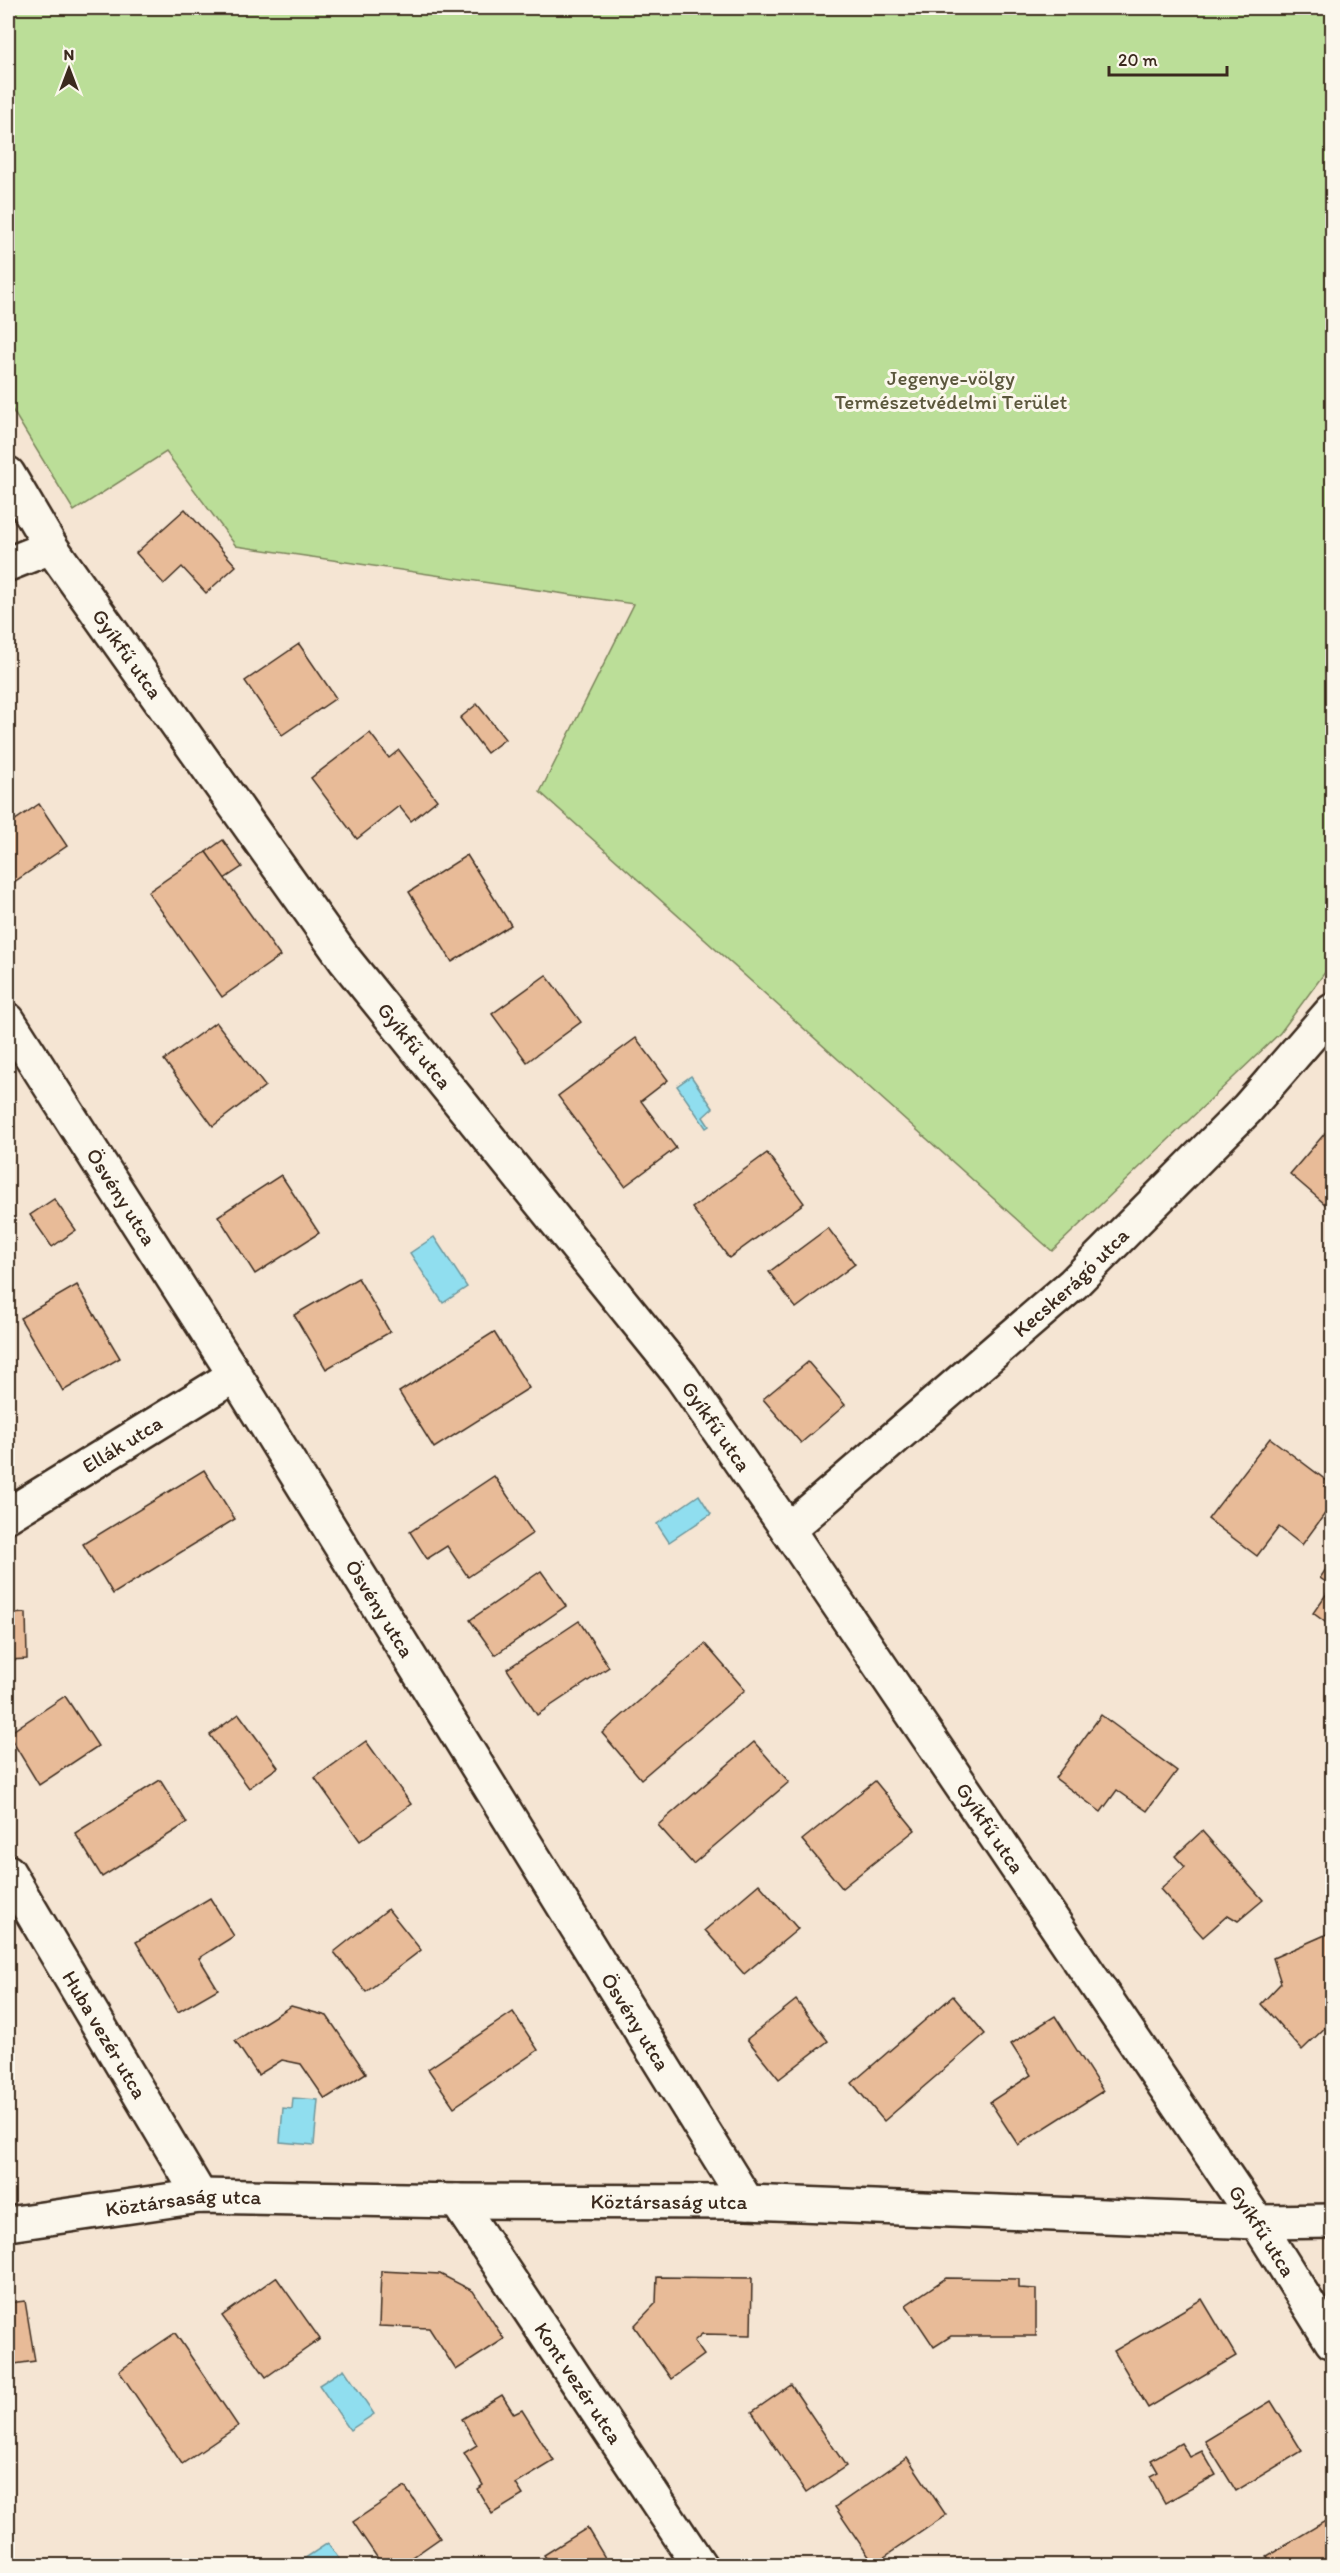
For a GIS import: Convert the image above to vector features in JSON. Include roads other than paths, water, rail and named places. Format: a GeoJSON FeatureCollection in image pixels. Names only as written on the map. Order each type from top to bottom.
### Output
{"type":"FeatureCollection","features":[{"type":"Feature","properties":{"kind":"street","name":"Gyíkfű utca"},"geometry":{"type":"LineString","coordinates":[[8,474],[51,547],[345,960],[681,1376],[1257,2222],[1332,2342]]}},
{"type":"Feature","properties":{"kind":"street"},"geometry":{"type":"LineString","coordinates":[[8,564],[51,547]]}},
{"type":"Feature","properties":{"kind":"street","name":"Kecskerágó utca"},"geometry":{"type":"LineString","coordinates":[[788,1530],[1072,1284],[1247,1109],[1332,1011]]}},
{"type":"Feature","properties":{"kind":"street","name":"Ösvény utca"},"geometry":{"type":"LineString","coordinates":[[8,1020],[235,1375],[747,2202]]}},
{"type":"Feature","properties":{"kind":"street","name":"Ellák utca"},"geometry":{"type":"LineString","coordinates":[[8,1515],[235,1375]]}},
{"type":"Feature","properties":{"kind":"street","name":"Huba vezér utca"},"geometry":{"type":"LineString","coordinates":[[8,1872],[200,2196]]}},
{"type":"Feature","properties":{"kind":"street","name":"Köztársaság utca"},"geometry":{"type":"LineString","coordinates":[[8,2224],[200,2196],[457,2201],[747,2202],[1257,2222],[1332,2221]]}},
{"type":"Feature","properties":{"kind":"street","name":"Kont vezér utca"},"geometry":{"type":"LineString","coordinates":[[457,2201],[700,2565]]}},
{"type":"Feature","properties":{"kind":"water"},"geometry":{"type":"Polygon","coordinates":[[[691,1076],[713,1108],[703,1117],[709,1126],[706,1128],[677,1086],[691,1076]]]}},
{"type":"Feature","properties":{"kind":"water"},"geometry":{"type":"Polygon","coordinates":[[[434,1237],[467,1287],[443,1303],[410,1253],[434,1237]]]}},
{"type":"Feature","properties":{"kind":"water"},"geometry":{"type":"Polygon","coordinates":[[[699,1495],[711,1514],[669,1542],[657,1524],[699,1495]]]}},
{"type":"Feature","properties":{"kind":"water"},"geometry":{"type":"Polygon","coordinates":[[[293,2098],[318,2100],[314,2145],[280,2142],[283,2108],[292,2109],[293,2098]]]}},
{"type":"Feature","properties":{"kind":"water"},"geometry":{"type":"Polygon","coordinates":[[[344,2369],[374,2414],[350,2430],[319,2385],[344,2369]]]}},
{"type":"Feature","properties":{"kind":"water"},"geometry":{"type":"Polygon","coordinates":[[[328,2543],[343,2565],[296,2564],[328,2543]]]}},
{"type":"Feature","properties":{"kind":"park label","name":"Jegenye-völgy Természetvédelmi Terület"},"geometry":{"type":"Point","coordinates":[951,390]}}]}
